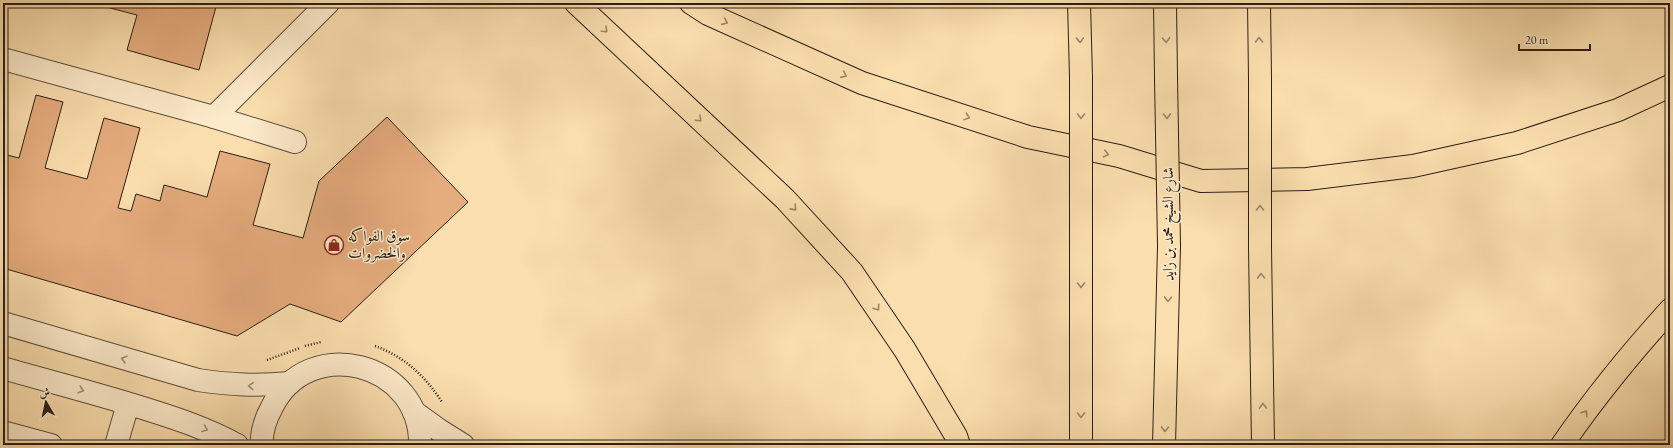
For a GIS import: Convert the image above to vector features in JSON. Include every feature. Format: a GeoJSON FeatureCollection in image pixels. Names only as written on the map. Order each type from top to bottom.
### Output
{"type":"FeatureCollection","features":[{"type":"Feature","properties":{"kind":"highway"},"geometry":{"type":"LineString","coordinates":[[576,3],[785,199],[852,272],[905,350],[956,436],[959,445]]}},
{"type":"Feature","properties":{"kind":"highway"},"geometry":{"type":"LineString","coordinates":[[692,3],[708,14],[862,83],[1028,137],[1119,156],[1201,181],[1307,179],[1413,166],[1517,143],[1618,110],[1670,86]]}},
{"type":"Feature","properties":{"kind":"highway"},"geometry":{"type":"LineString","coordinates":[[1079,3],[1081,77],[1081,445]]}},
{"type":"Feature","properties":{"kind":"highway","name":"شارع الشيخ محمد بن زايد"},"geometry":{"type":"LineString","coordinates":[[1164,445],[1169,246],[1165,3]]}},
{"type":"Feature","properties":{"kind":"highway"},"geometry":{"type":"LineString","coordinates":[[1259,3],[1260,247],[1263,445]]}},
{"type":"Feature","properties":{"kind":"highway"},"geometry":{"type":"LineString","coordinates":[[1562,445],[1590,405],[1639,344],[1670,310]]}},
{"type":"Feature","properties":{"kind":"street"},"geometry":{"type":"LineString","coordinates":[[214,117],[328,3]]}},
{"type":"Feature","properties":{"kind":"street"},"geometry":{"type":"LineString","coordinates":[[3,59],[214,117],[295,142]]}},
{"type":"Feature","properties":{"kind":"street"},"geometry":{"type":"LineString","coordinates":[[3,323],[198,380],[258,386],[290,383]]}},
{"type":"Feature","properties":{"kind":"street"},"geometry":{"type":"LineString","coordinates":[[262,445],[266,419],[275,400],[290,383],[307,372],[328,365],[349,364],[369,369],[388,379],[403,394],[414,412],[420,434],[420,445]]}},
{"type":"Feature","properties":{"kind":"street"},"geometry":{"type":"LineString","coordinates":[[3,368],[192,424],[217,434],[237,445]]}},
{"type":"Feature","properties":{"kind":"street"},"geometry":{"type":"LineString","coordinates":[[116,445],[128,404]]}},
{"type":"Feature","properties":{"kind":"street"},"geometry":{"type":"LineString","coordinates":[[414,412],[439,430],[473,442]]}},
{"type":"Feature","properties":{"kind":"street"},"geometry":{"type":"LineString","coordinates":[[3,432],[51,445]]}},
{"type":"Feature","properties":{"kind":"path"},"geometry":{"type":"LineString","coordinates":[[264,361],[311,343],[324,342]]}},
{"type":"Feature","properties":{"kind":"path"},"geometry":{"type":"LineString","coordinates":[[370,345],[389,351],[411,365],[430,384],[444,404]]}},
{"type":"Feature","properties":{"kind":"path"},"geometry":{"type":"LineString","coordinates":[[473,442],[492,445]]}},
{"type":"Feature","properties":{"kind":"building"},"geometry":{"type":"Polygon","coordinates":[[[91,3],[217,3],[199,70],[127,50],[137,15],[91,3]]]}},
{"type":"Feature","properties":{"kind":"building"},"geometry":{"type":"Polygon","coordinates":[[[36,95],[63,102],[45,168],[87,179],[104,118],[140,128],[118,208],[131,211],[136,194],[160,201],[164,185],[207,197],[220,151],[270,164],[253,225],[303,238],[319,181],[387,117],[468,202],[341,322],[290,304],[237,336],[3,268],[3,154],[19,158],[36,95]]]}},
{"type":"Feature","properties":{"kind":"place","name":"سوق الفواكه والخضروات"},"geometry":{"type":"Point","coordinates":[334,245]}}]}
